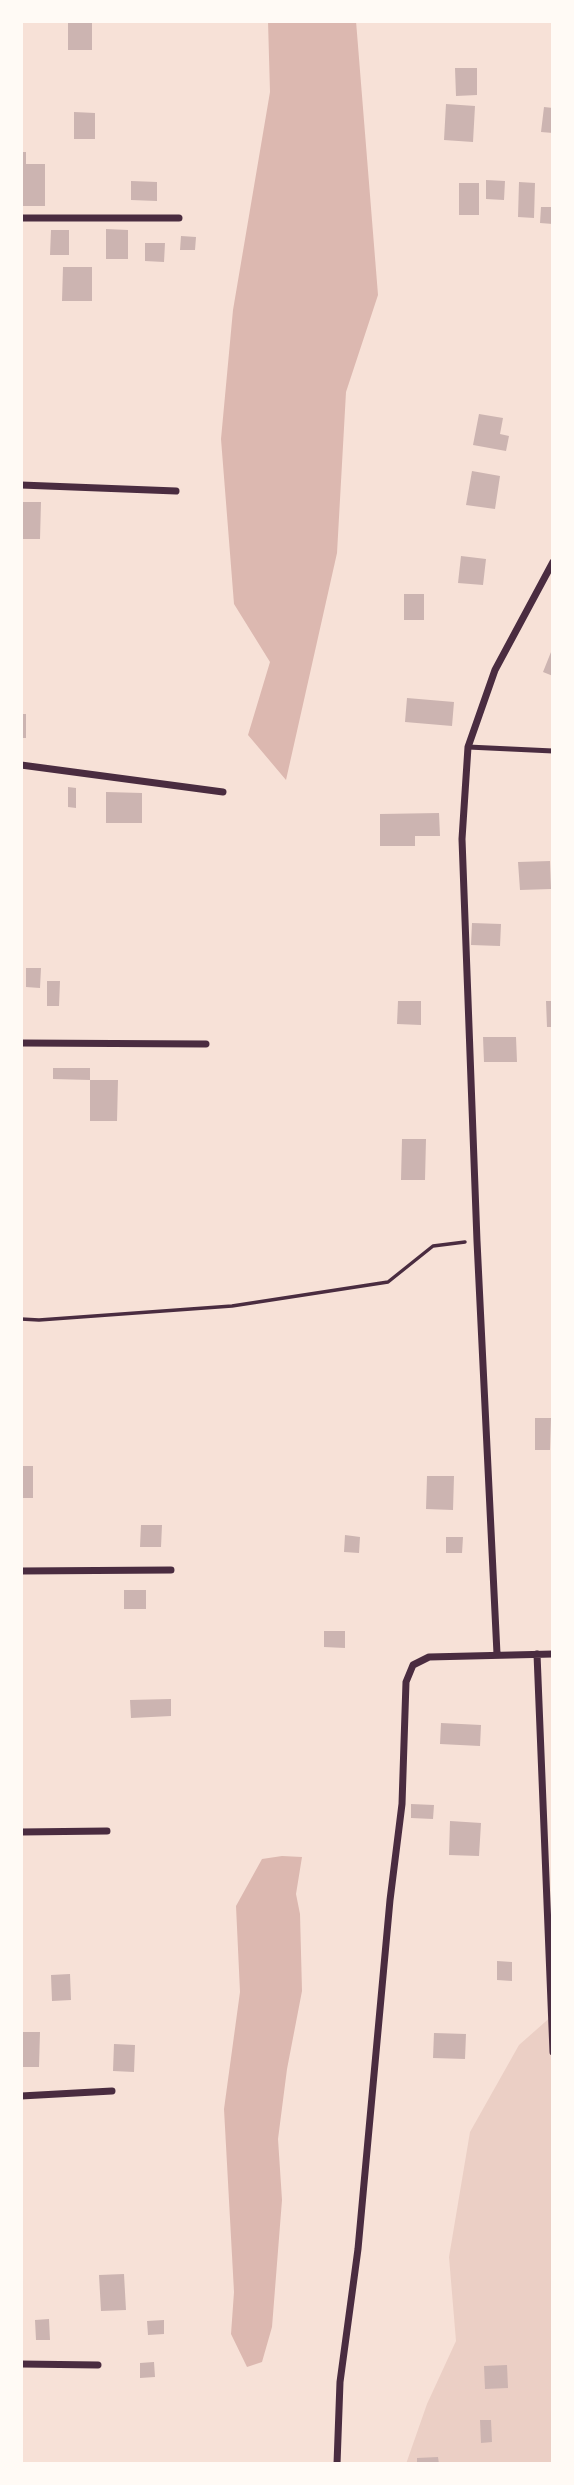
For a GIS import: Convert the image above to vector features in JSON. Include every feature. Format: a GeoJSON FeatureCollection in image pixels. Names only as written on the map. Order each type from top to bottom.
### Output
{"type":"FeatureCollection","features":[{"type":"Feature","properties":{"kind":"street"},"geometry":{"type":"LineString","coordinates":[[21,218],[179,218]]}},
{"type":"Feature","properties":{"kind":"street"},"geometry":{"type":"LineString","coordinates":[[21,485],[176,491]]}},
{"type":"Feature","properties":{"kind":"street"},"geometry":{"type":"LineString","coordinates":[[497,1654],[477,1241],[462,839],[468,747],[495,670],[553,562]]}},
{"type":"Feature","properties":{"kind":"street"},"geometry":{"type":"LineString","coordinates":[[21,765],[223,792]]}},
{"type":"Feature","properties":{"kind":"street"},"geometry":{"type":"LineString","coordinates":[[21,1043],[206,1044]]}},
{"type":"Feature","properties":{"kind":"street"},"geometry":{"type":"LineString","coordinates":[[21,1571],[171,1570]]}},
{"type":"Feature","properties":{"kind":"street"},"geometry":{"type":"LineString","coordinates":[[537,1654],[553,2052]]}},
{"type":"Feature","properties":{"kind":"street"},"geometry":{"type":"LineString","coordinates":[[337,2464],[340,2382],[358,2249],[390,1900],[402,1804],[405,1682],[413,1665],[429,1657],[553,1654]]}},
{"type":"Feature","properties":{"kind":"street"},"geometry":{"type":"LineString","coordinates":[[21,1832],[107,1831]]}},
{"type":"Feature","properties":{"kind":"street"},"geometry":{"type":"LineString","coordinates":[[21,2096],[112,2091]]}},
{"type":"Feature","properties":{"kind":"street"},"geometry":{"type":"LineString","coordinates":[[21,2364],[98,2365]]}},
{"type":"Feature","properties":{"kind":"lane"},"geometry":{"type":"LineString","coordinates":[[468,747],[553,751]]}},
{"type":"Feature","properties":{"kind":"path"},"geometry":{"type":"LineString","coordinates":[[21,1319],[39,1320],[232,1306],[388,1282],[433,1246],[477,1241]]}},
{"type":"Feature","properties":{"kind":"shaded area"},"geometry":{"type":"Polygon","coordinates":[[[268,21],[356,21],[378,295],[346,392],[337,553],[286,780],[248,735],[270,662],[234,604],[221,439],[233,310],[270,92],[268,21]]]}},
{"type":"Feature","properties":{"kind":"shaded area"},"geometry":{"type":"Polygon","coordinates":[[[302,1857],[296,1894],[300,1914],[302,1991],[287,2069],[278,2139],[282,2200],[272,2327],[262,2362],[247,2367],[231,2334],[234,2292],[224,2109],[240,1992],[236,1906],[262,1859],[302,1857]]]}},
{"type":"Feature","properties":{"kind":"shaded area"},"geometry":{"type":"Polygon","coordinates":[[[553,2015],[553,2464],[406,2464],[427,2404],[456,2341],[449,2257],[470,2132],[519,2045],[553,2015]]]}},
{"type":"Feature","properties":{"kind":"building"},"geometry":{"type":"Polygon","coordinates":[[[68,21],[92,21],[92,50],[68,50],[68,21]]]}},
{"type":"Feature","properties":{"kind":"building"},"geometry":{"type":"Polygon","coordinates":[[[455,68],[477,68],[477,95],[456,96],[455,68]]]}},
{"type":"Feature","properties":{"kind":"building"},"geometry":{"type":"Polygon","coordinates":[[[446,104],[475,106],[473,142],[444,140],[446,104]]]}},
{"type":"Feature","properties":{"kind":"building"},"geometry":{"type":"Polygon","coordinates":[[[544,107],[553,108],[553,133],[541,132],[544,107]]]}},
{"type":"Feature","properties":{"kind":"building"},"geometry":{"type":"Polygon","coordinates":[[[74,112],[95,113],[95,139],[74,139],[74,112]]]}},
{"type":"Feature","properties":{"kind":"building"},"geometry":{"type":"Polygon","coordinates":[[[21,152],[26,152],[26,164],[45,164],[45,206],[21,206],[21,152]]]}},
{"type":"Feature","properties":{"kind":"building"},"geometry":{"type":"Polygon","coordinates":[[[486,180],[505,181],[504,200],[486,199],[486,180]]]}},
{"type":"Feature","properties":{"kind":"building"},"geometry":{"type":"Polygon","coordinates":[[[131,181],[157,182],[157,201],[131,200],[131,181]]]}},
{"type":"Feature","properties":{"kind":"building"},"geometry":{"type":"Polygon","coordinates":[[[519,182],[535,183],[534,218],[518,217],[519,182]]]}},
{"type":"Feature","properties":{"kind":"building"},"geometry":{"type":"Polygon","coordinates":[[[459,183],[479,183],[479,215],[459,215],[459,183]]]}},
{"type":"Feature","properties":{"kind":"building"},"geometry":{"type":"Polygon","coordinates":[[[541,207],[553,207],[553,224],[540,223],[541,207]]]}},
{"type":"Feature","properties":{"kind":"building"},"geometry":{"type":"Polygon","coordinates":[[[106,229],[128,230],[128,259],[106,259],[106,229]]]}},
{"type":"Feature","properties":{"kind":"building"},"geometry":{"type":"Polygon","coordinates":[[[51,230],[69,230],[69,255],[50,255],[51,230]]]}},
{"type":"Feature","properties":{"kind":"building"},"geometry":{"type":"Polygon","coordinates":[[[181,236],[196,237],[195,250],[180,250],[181,236]]]}},
{"type":"Feature","properties":{"kind":"building"},"geometry":{"type":"Polygon","coordinates":[[[145,243],[165,243],[164,262],[145,261],[145,243]]]}},
{"type":"Feature","properties":{"kind":"building"},"geometry":{"type":"Polygon","coordinates":[[[63,267],[92,267],[92,301],[62,301],[63,267]]]}},
{"type":"Feature","properties":{"kind":"building"},"geometry":{"type":"Polygon","coordinates":[[[479,414],[503,418],[500,434],[509,436],[506,451],[473,445],[479,414]]]}},
{"type":"Feature","properties":{"kind":"building"},"geometry":{"type":"Polygon","coordinates":[[[472,471],[500,476],[495,509],[466,505],[472,471]]]}},
{"type":"Feature","properties":{"kind":"building"},"geometry":{"type":"Polygon","coordinates":[[[21,502],[41,502],[40,539],[21,539],[21,502]]]}},
{"type":"Feature","properties":{"kind":"building"},"geometry":{"type":"Polygon","coordinates":[[[461,556],[486,559],[483,585],[458,583],[461,556]]]}},
{"type":"Feature","properties":{"kind":"building"},"geometry":{"type":"Polygon","coordinates":[[[404,594],[424,594],[424,620],[404,620],[404,594]]]}},
{"type":"Feature","properties":{"kind":"building"},"geometry":{"type":"Polygon","coordinates":[[[553,647],[553,676],[543,672],[553,647]]]}},
{"type":"Feature","properties":{"kind":"building"},"geometry":{"type":"Polygon","coordinates":[[[407,698],[454,702],[452,726],[405,722],[407,698]]]}},
{"type":"Feature","properties":{"kind":"building"},"geometry":{"type":"Polygon","coordinates":[[[21,714],[26,714],[26,738],[21,738],[21,714]]]}},
{"type":"Feature","properties":{"kind":"building"},"geometry":{"type":"Polygon","coordinates":[[[68,787],[76,788],[76,808],[68,807],[68,787]]]}},
{"type":"Feature","properties":{"kind":"building"},"geometry":{"type":"Polygon","coordinates":[[[106,792],[142,793],[142,823],[106,823],[106,792]]]}},
{"type":"Feature","properties":{"kind":"building"},"geometry":{"type":"Polygon","coordinates":[[[439,813],[440,836],[415,836],[415,846],[380,846],[380,814],[439,813]]]}},
{"type":"Feature","properties":{"kind":"building"},"geometry":{"type":"Polygon","coordinates":[[[550,861],[551,889],[520,890],[518,862],[550,861]]]}},
{"type":"Feature","properties":{"kind":"building"},"geometry":{"type":"Polygon","coordinates":[[[472,923],[501,924],[500,946],[471,945],[472,923]]]}},
{"type":"Feature","properties":{"kind":"building"},"geometry":{"type":"Polygon","coordinates":[[[26,968],[41,968],[40,988],[26,987],[26,968]]]}},
{"type":"Feature","properties":{"kind":"building"},"geometry":{"type":"Polygon","coordinates":[[[47,981],[60,981],[59,1006],[47,1006],[47,981]]]}},
{"type":"Feature","properties":{"kind":"building"},"geometry":{"type":"Polygon","coordinates":[[[398,1001],[421,1001],[421,1025],[397,1024],[398,1001]]]}},
{"type":"Feature","properties":{"kind":"building"},"geometry":{"type":"Polygon","coordinates":[[[546,1001],[553,1001],[553,1027],[547,1027],[546,1001]]]}},
{"type":"Feature","properties":{"kind":"building"},"geometry":{"type":"Polygon","coordinates":[[[483,1037],[516,1037],[517,1062],[484,1062],[483,1037]]]}},
{"type":"Feature","properties":{"kind":"building"},"geometry":{"type":"Polygon","coordinates":[[[53,1068],[90,1068],[90,1080],[53,1079],[53,1068]]]}},
{"type":"Feature","properties":{"kind":"building"},"geometry":{"type":"Polygon","coordinates":[[[90,1080],[118,1080],[117,1121],[90,1121],[90,1080]]]}},
{"type":"Feature","properties":{"kind":"building"},"geometry":{"type":"Polygon","coordinates":[[[402,1139],[426,1139],[425,1180],[401,1180],[402,1139]]]}},
{"type":"Feature","properties":{"kind":"building"},"geometry":{"type":"Polygon","coordinates":[[[535,1418],[551,1418],[550,1450],[535,1450],[535,1418]]]}},
{"type":"Feature","properties":{"kind":"building"},"geometry":{"type":"Polygon","coordinates":[[[21,1466],[33,1466],[33,1498],[21,1498],[21,1466]]]}},
{"type":"Feature","properties":{"kind":"building"},"geometry":{"type":"Polygon","coordinates":[[[427,1476],[454,1476],[453,1510],[426,1509],[427,1476]]]}},
{"type":"Feature","properties":{"kind":"building"},"geometry":{"type":"Polygon","coordinates":[[[141,1525],[162,1525],[161,1547],[140,1547],[141,1525]]]}},
{"type":"Feature","properties":{"kind":"building"},"geometry":{"type":"Polygon","coordinates":[[[345,1535],[360,1537],[359,1553],[344,1552],[345,1535]]]}},
{"type":"Feature","properties":{"kind":"building"},"geometry":{"type":"Polygon","coordinates":[[[446,1537],[463,1537],[462,1553],[446,1553],[446,1537]]]}},
{"type":"Feature","properties":{"kind":"building"},"geometry":{"type":"Polygon","coordinates":[[[124,1590],[146,1590],[146,1609],[124,1609],[124,1590]]]}},
{"type":"Feature","properties":{"kind":"building"},"geometry":{"type":"Polygon","coordinates":[[[324,1631],[345,1631],[345,1648],[324,1647],[324,1631]]]}},
{"type":"Feature","properties":{"kind":"building"},"geometry":{"type":"Polygon","coordinates":[[[171,1699],[171,1716],[131,1718],[130,1700],[171,1699]]]}},
{"type":"Feature","properties":{"kind":"building"},"geometry":{"type":"Polygon","coordinates":[[[441,1723],[481,1725],[480,1746],[440,1744],[441,1723]]]}},
{"type":"Feature","properties":{"kind":"building"},"geometry":{"type":"Polygon","coordinates":[[[411,1804],[434,1805],[433,1819],[411,1818],[411,1804]]]}},
{"type":"Feature","properties":{"kind":"building"},"geometry":{"type":"Polygon","coordinates":[[[450,1821],[481,1823],[479,1856],[449,1855],[450,1821]]]}},
{"type":"Feature","properties":{"kind":"building"},"geometry":{"type":"Polygon","coordinates":[[[497,1961],[512,1962],[512,1981],[497,1980],[497,1961]]]}},
{"type":"Feature","properties":{"kind":"building"},"geometry":{"type":"Polygon","coordinates":[[[70,1974],[71,2000],[52,2001],[51,1975],[70,1974]]]}},
{"type":"Feature","properties":{"kind":"building"},"geometry":{"type":"Polygon","coordinates":[[[21,2032],[40,2032],[39,2067],[21,2067],[21,2032]]]}},
{"type":"Feature","properties":{"kind":"building"},"geometry":{"type":"Polygon","coordinates":[[[434,2033],[466,2034],[465,2059],[433,2058],[434,2033]]]}},
{"type":"Feature","properties":{"kind":"building"},"geometry":{"type":"Polygon","coordinates":[[[114,2044],[135,2045],[134,2072],[113,2071],[114,2044]]]}},
{"type":"Feature","properties":{"kind":"building"},"geometry":{"type":"Polygon","coordinates":[[[124,2274],[126,2310],[101,2311],[99,2275],[124,2274]]]}},
{"type":"Feature","properties":{"kind":"building"},"geometry":{"type":"Polygon","coordinates":[[[49,2319],[50,2340],[36,2340],[35,2320],[49,2319]]]}},
{"type":"Feature","properties":{"kind":"building"},"geometry":{"type":"Polygon","coordinates":[[[164,2320],[164,2334],[148,2335],[147,2321],[164,2320]]]}},
{"type":"Feature","properties":{"kind":"building"},"geometry":{"type":"Polygon","coordinates":[[[154,2362],[155,2377],[140,2378],[140,2363],[154,2362]]]}},
{"type":"Feature","properties":{"kind":"building"},"geometry":{"type":"Polygon","coordinates":[[[507,2365],[508,2388],[485,2389],[484,2366],[507,2365]]]}},
{"type":"Feature","properties":{"kind":"building"},"geometry":{"type":"Polygon","coordinates":[[[480,2420],[491,2420],[492,2442],[481,2443],[480,2420]]]}},
{"type":"Feature","properties":{"kind":"building"},"geometry":{"type":"Polygon","coordinates":[[[438,2457],[439,2464],[417,2464],[417,2458],[438,2457]]]}}]}
